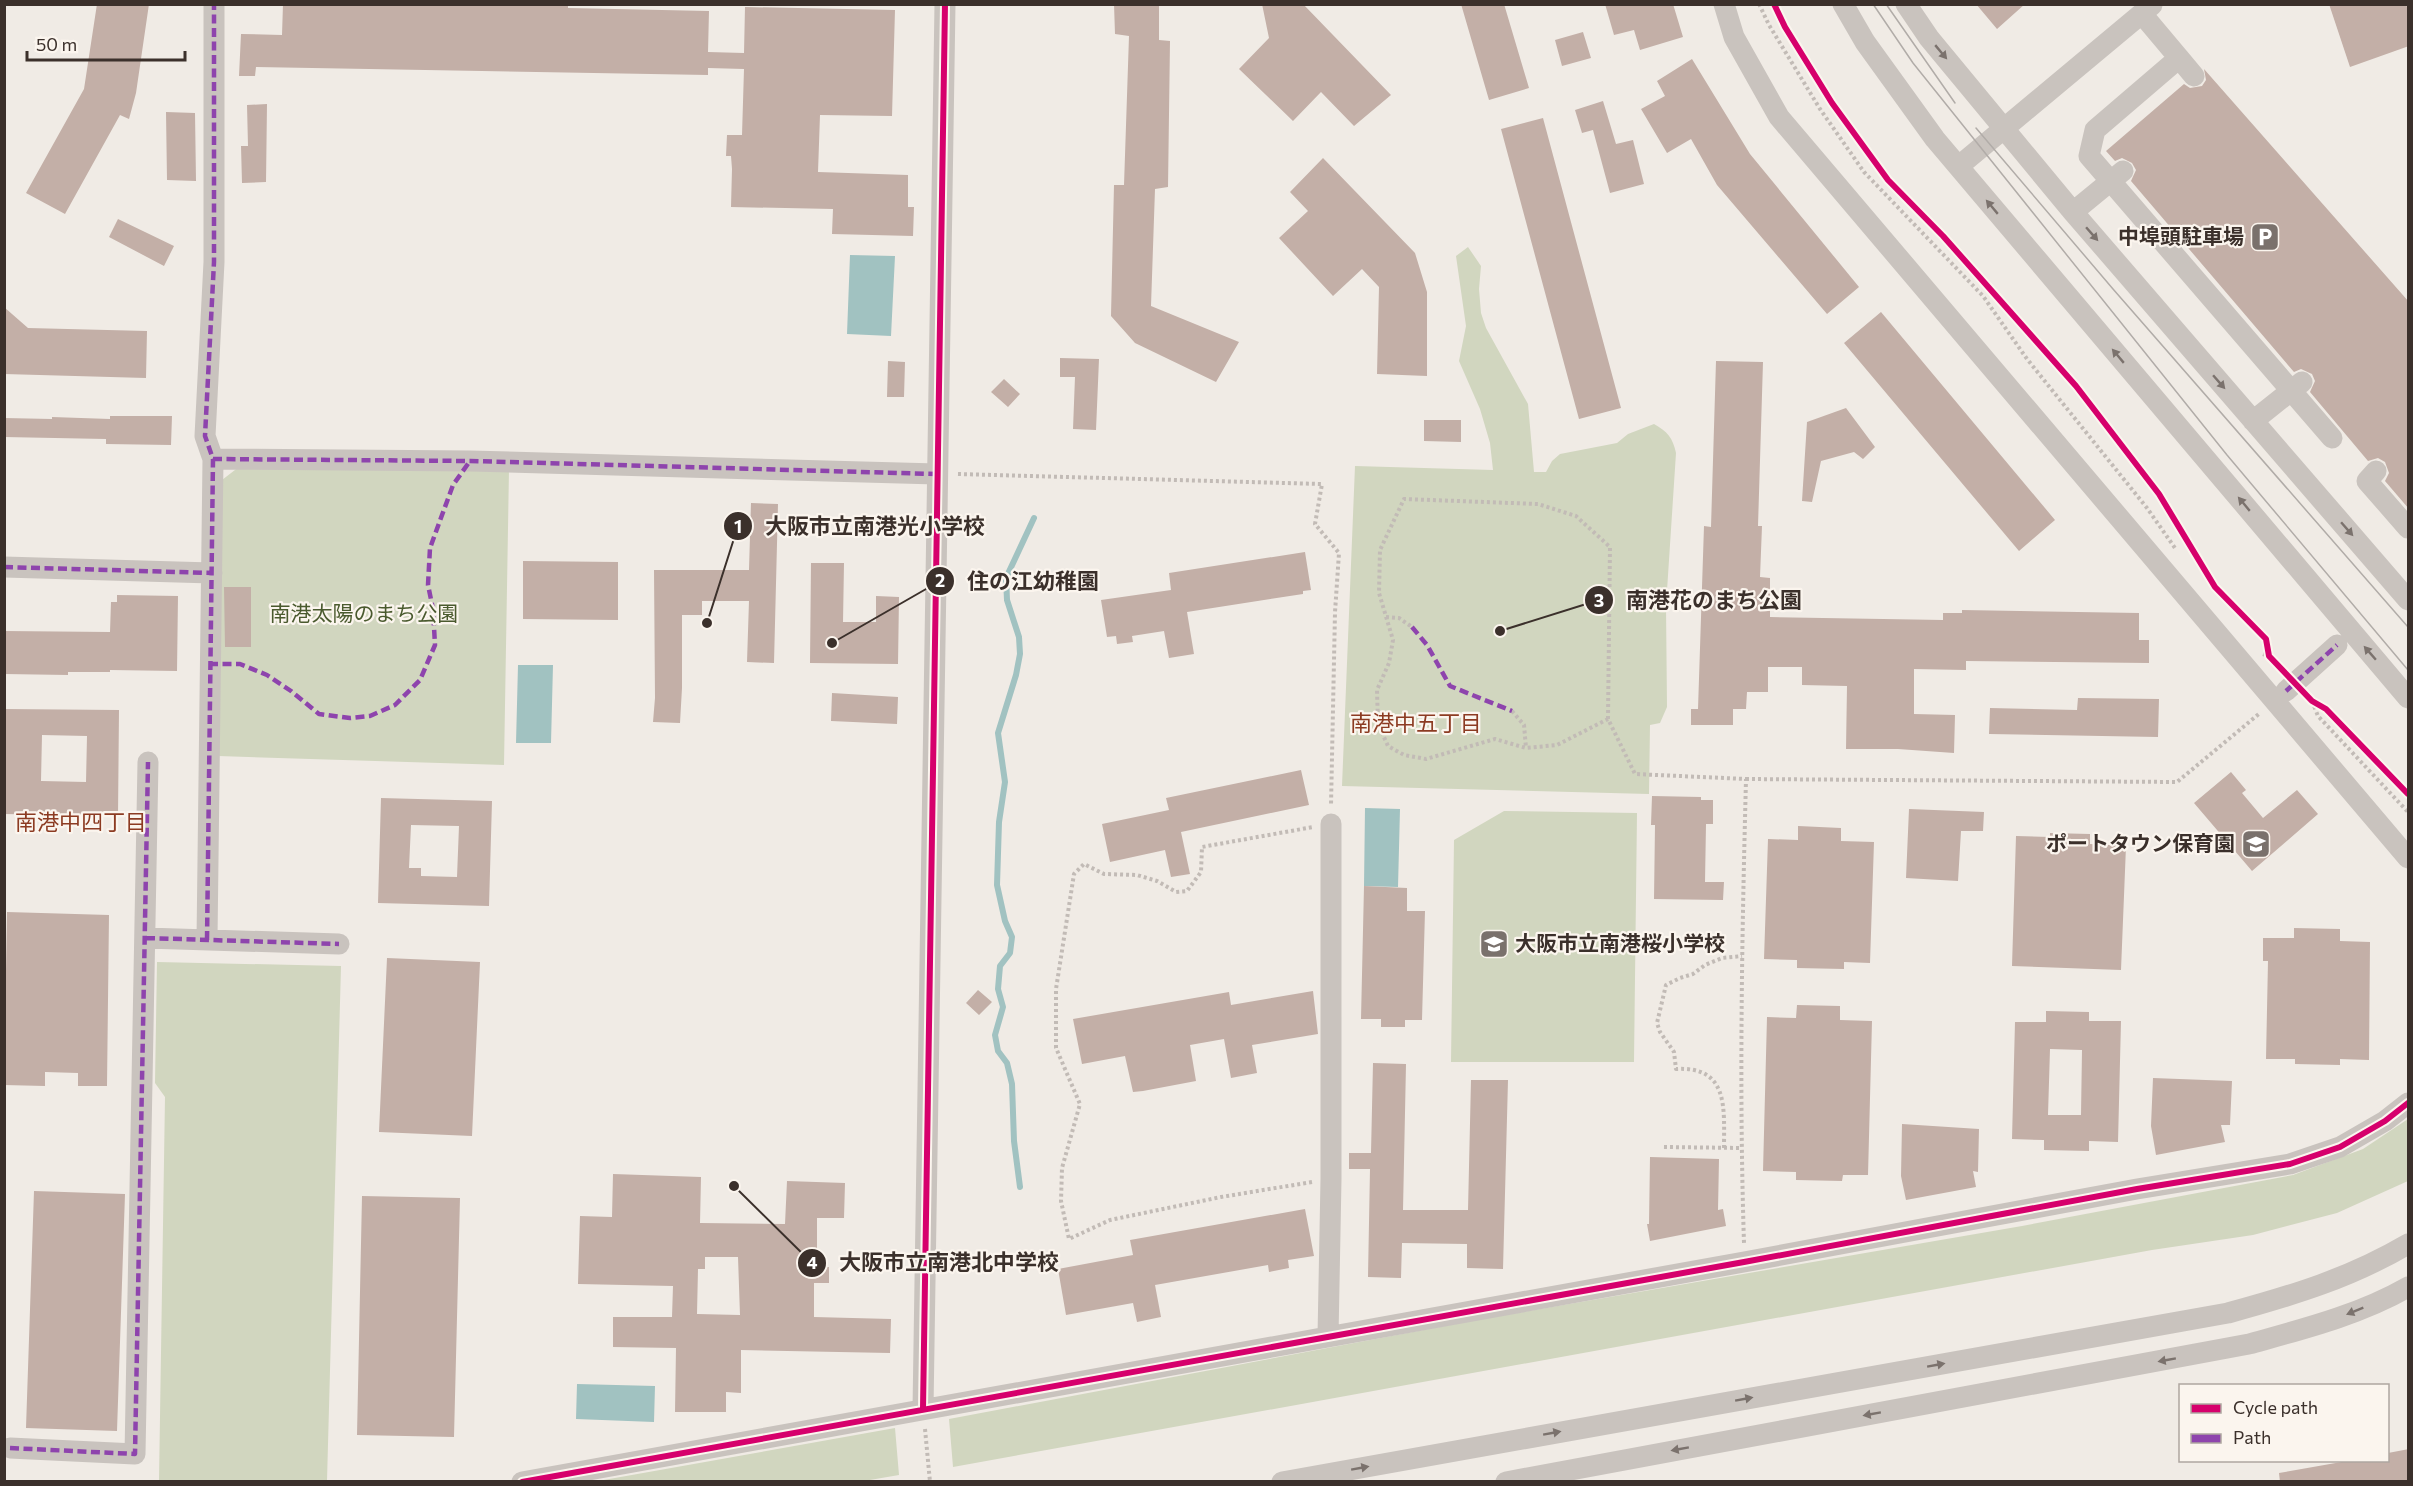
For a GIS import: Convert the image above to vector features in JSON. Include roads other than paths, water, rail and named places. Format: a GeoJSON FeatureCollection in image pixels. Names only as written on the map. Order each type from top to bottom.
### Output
{"type":"FeatureCollection","features":[{"type":"Feature","properties":{"kind":"street"},"geometry":{"type":"LineString","coordinates":[[207,940],[213,459],[205,436],[214,262],[214,4]]}},
{"type":"Feature","properties":{"kind":"street"},"geometry":{"type":"LineString","coordinates":[[923,1409],[945,4]]}},
{"type":"Feature","properties":{"kind":"street"},"geometry":{"type":"LineString","coordinates":[[1724,4],[1734,36],[1779,117],[2409,858]]}},
{"type":"Feature","properties":{"kind":"street"},"geometry":{"type":"LineString","coordinates":[[1843,4],[1865,42],[1935,138],[2409,698]]}},
{"type":"Feature","properties":{"kind":"street"},"geometry":{"type":"LineString","coordinates":[[1906,4],[1929,38],[2073,212],[2409,600]]}},
{"type":"Feature","properties":{"kind":"street"},"geometry":{"type":"LineString","coordinates":[[1959,166],[2147,9],[2179,58],[2194,76]]}},
{"type":"Feature","properties":{"kind":"street"},"geometry":{"type":"LineString","coordinates":[[2179,58],[2095,130],[2089,156],[2117,176],[2296,387],[2332,438]]}},
{"type":"Feature","properties":{"kind":"street"},"geometry":{"type":"LineString","coordinates":[[2073,212],[2117,176]]}},
{"type":"Feature","properties":{"kind":"street"},"geometry":{"type":"LineString","coordinates":[[2253,421],[2296,387]]}},
{"type":"Feature","properties":{"kind":"street"},"geometry":{"type":"LineString","coordinates":[[213,459],[470,461],[937,474]]}},
{"type":"Feature","properties":{"kind":"street"},"geometry":{"type":"LineString","coordinates":[[2376,471],[2367,481],[2409,528]]}},
{"type":"Feature","properties":{"kind":"street"},"geometry":{"type":"LineString","coordinates":[[4,567],[212,573]]}},
{"type":"Feature","properties":{"kind":"street"},"geometry":{"type":"LineString","coordinates":[[2286,691],[2337,645]]}},
{"type":"Feature","properties":{"kind":"street"},"geometry":{"type":"LineString","coordinates":[[9,1448],[135,1454],[148,762]]}},
{"type":"Feature","properties":{"kind":"street"},"geometry":{"type":"LineString","coordinates":[[1328,1337],[1331,1179],[1331,824]]}},
{"type":"Feature","properties":{"kind":"street"},"geometry":{"type":"LineString","coordinates":[[146,938],[339,944]]}},
{"type":"Feature","properties":{"kind":"street"},"geometry":{"type":"LineString","coordinates":[[522,1482],[2137,1189],[2290,1164],[2340,1147],[2385,1121],[2409,1102]]}},
{"type":"Feature","properties":{"kind":"street"},"geometry":{"type":"LineString","coordinates":[[1282,1482],[2229,1313],[2302,1293],[2374,1264],[2409,1244]]}},
{"type":"Feature","properties":{"kind":"street"},"geometry":{"type":"LineString","coordinates":[[1506,1482],[2249,1344],[2326,1323],[2409,1287]]}},
{"type":"Feature","properties":{"kind":"water"},"geometry":{"type":"Polygon","coordinates":[[[850,255],[895,256],[891,336],[847,334],[850,255]]]}},
{"type":"Feature","properties":{"kind":"water"},"geometry":{"type":"Polygon","coordinates":[[[518,665],[553,665],[551,743],[516,743],[518,665]]]}},
{"type":"Feature","properties":{"kind":"water"},"geometry":{"type":"Polygon","coordinates":[[[1365,808],[1400,809],[1398,887],[1364,886],[1365,808]]]}},
{"type":"Feature","properties":{"kind":"water"},"geometry":{"type":"Polygon","coordinates":[[[577,1384],[655,1386],[654,1422],[576,1419],[577,1384]]]}},
{"type":"Feature","properties":{"kind":"waterway"},"geometry":{"type":"LineString","coordinates":[[1020,1187],[1014,1141],[1012,1084],[1007,1063],[998,1051],[995,1035],[1003,1007],[998,989],[1000,966],[1010,953],[1012,937],[1005,921],[997,885],[999,822],[1005,782],[998,733],[1020,654],[1019,637],[1007,600],[1006,578],[1034,518]]}},
{"type":"Feature","properties":{"kind":"tram line"},"geometry":{"type":"LineString","coordinates":[[1873,4],[1913,63],[2227,455],[2408,670]]}},
{"type":"Feature","properties":{"kind":"tram line"},"geometry":{"type":"LineString","coordinates":[[1886,4],[1955,103]]}},
{"type":"Feature","properties":{"kind":"tram line"},"geometry":{"type":"LineString","coordinates":[[1976,128],[2113,289],[2408,627]]}},
{"type":"Feature","properties":{"kind":"place","name":"中埠頭駐車場"},"geometry":{"type":"Point","coordinates":[2265,237]}},
{"type":"Feature","properties":{"kind":"place","name":"大阪市立南港光小学校"},"geometry":{"type":"Point","coordinates":[707,623]}},
{"type":"Feature","properties":{"kind":"place","name":"南港花のまち公園"},"geometry":{"type":"Point","coordinates":[1500,631]}},
{"type":"Feature","properties":{"kind":"place","name":"住の江幼稚園"},"geometry":{"type":"Point","coordinates":[832,643]}},
{"type":"Feature","properties":{"kind":"place","name":"ポートタウン保育園"},"geometry":{"type":"Point","coordinates":[2256,844]}},
{"type":"Feature","properties":{"kind":"place","name":"大阪市立南港桜小学校"},"geometry":{"type":"Point","coordinates":[1494,944]}},
{"type":"Feature","properties":{"kind":"place","name":"大阪市立南港北中学校"},"geometry":{"type":"Point","coordinates":[734,1186]}},
{"type":"Feature","properties":{"kind":"district","name":"南港中五丁目"},"geometry":{"type":"Point","coordinates":[1416,723]}},
{"type":"Feature","properties":{"kind":"district","name":"南港中四丁目"},"geometry":{"type":"Point","coordinates":[81,822]}},
{"type":"Feature","properties":{"kind":"park label","name":"南港太陽のまち公園"},"geometry":{"type":"Point","coordinates":[364,614]}}]}
